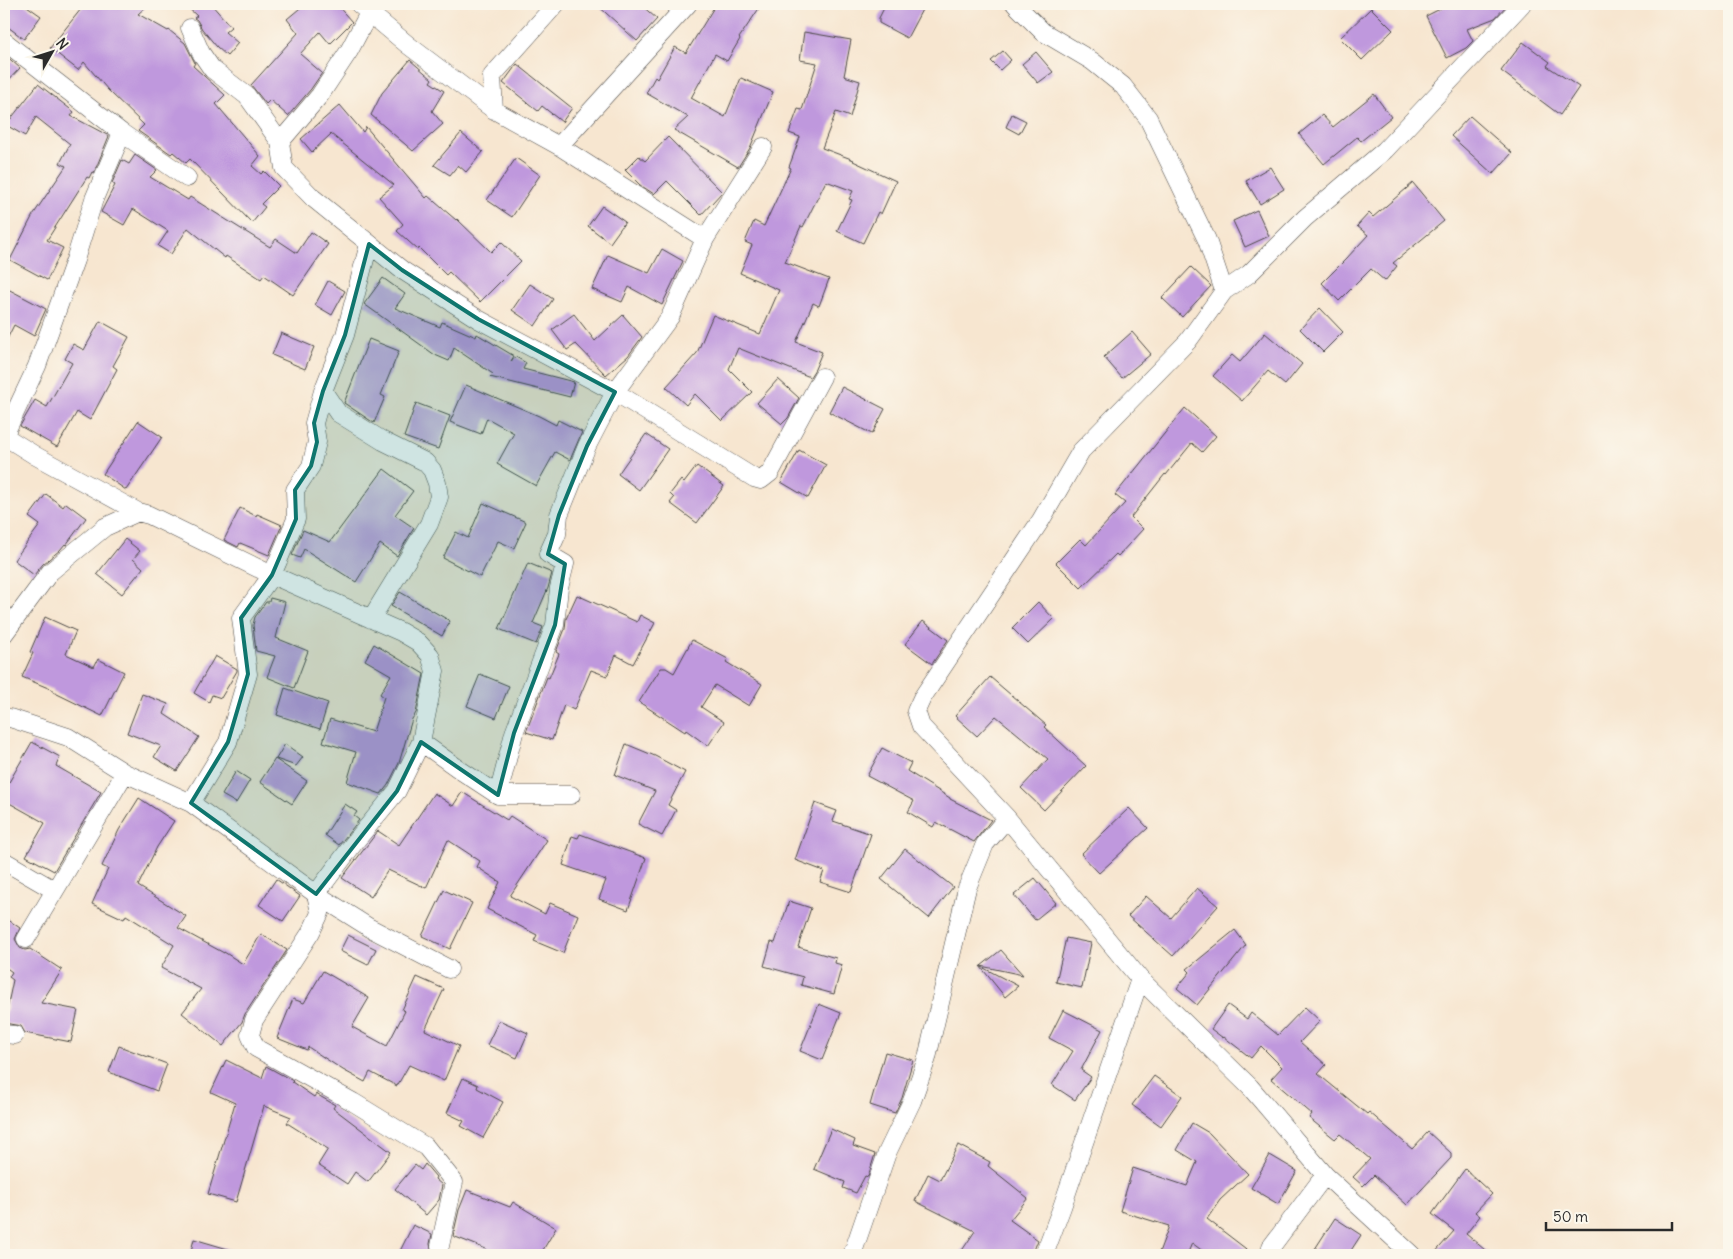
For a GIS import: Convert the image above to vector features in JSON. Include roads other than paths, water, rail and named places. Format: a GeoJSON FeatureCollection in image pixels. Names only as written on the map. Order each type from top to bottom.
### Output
{"type":"FeatureCollection","features":[{"type":"Feature","properties":{"kind":"street"},"geometry":{"type":"LineString","coordinates":[[494,110],[492,76],[556,4]]}},
{"type":"Feature","properties":{"kind":"street"},"geometry":{"type":"LineString","coordinates":[[559,146],[688,4]]}},
{"type":"Feature","properties":{"kind":"street"},"geometry":{"type":"LineString","coordinates":[[1015,4],[1043,32],[1092,61],[1123,86],[1148,118],[1207,240],[1224,290]]}},
{"type":"Feature","properties":{"kind":"street"},"geometry":{"type":"LineString","coordinates":[[1412,1255],[1326,1175],[1250,1087],[1140,979],[1007,818],[921,726],[916,711],[922,698],[1041,520],[1081,451],[1188,340],[1224,290],[1249,274],[1305,218],[1385,150],[1522,4]]}},
{"type":"Feature","properties":{"kind":"street"},"geometry":{"type":"LineString","coordinates":[[280,142],[320,95],[349,51],[364,9],[494,110],[559,146],[705,239]]}},
{"type":"Feature","properties":{"kind":"street"},"geometry":{"type":"LineString","coordinates":[[190,28],[201,53],[212,69],[247,96],[280,142],[284,168],[313,198],[369,244],[402,270],[478,319],[615,392],[754,478],[761,480],[770,473],[822,377]]}},
{"type":"Feature","properties":{"kind":"street"},"geometry":{"type":"LineString","coordinates":[[4,41],[122,133],[187,178]]}},
{"type":"Feature","properties":{"kind":"street"},"geometry":{"type":"LineString","coordinates":[[122,133],[94,199],[75,260],[37,366],[4,436],[36,456],[138,512],[149,515],[272,574],[401,632],[418,642],[430,655],[435,672],[421,742],[397,791],[354,843],[316,894],[320,913],[311,932],[254,1020],[250,1035],[256,1048],[352,1102],[426,1147],[454,1182],[440,1246]]}},
{"type":"Feature","properties":{"kind":"street"},"geometry":{"type":"LineString","coordinates":[[498,795],[514,733],[555,626],[559,588],[565,564],[548,554],[557,534],[559,515],[587,446],[615,392],[670,317],[705,239],[763,147]]}},
{"type":"Feature","properties":{"kind":"street"},"geometry":{"type":"LineString","coordinates":[[191,804],[228,742],[248,674],[241,618],[272,574],[296,519],[295,490],[311,466],[317,442],[314,424],[323,391],[345,335],[369,244]]}},
{"type":"Feature","properties":{"kind":"street"},"geometry":{"type":"LineString","coordinates":[[323,391],[338,413],[384,441],[425,462],[432,470],[437,483],[439,497],[429,524],[371,619]]}},
{"type":"Feature","properties":{"kind":"street"},"geometry":{"type":"LineString","coordinates":[[4,634],[50,572],[105,527],[138,512]]}},
{"type":"Feature","properties":{"kind":"street"},"geometry":{"type":"LineString","coordinates":[[4,718],[10,718],[68,737],[125,773],[191,804],[316,894],[370,928],[449,969]]}},
{"type":"Feature","properties":{"kind":"street"},"geometry":{"type":"LineString","coordinates":[[421,742],[498,795],[571,795]]}},
{"type":"Feature","properties":{"kind":"street"},"geometry":{"type":"LineString","coordinates":[[26,939],[125,773]]}},
{"type":"Feature","properties":{"kind":"street"},"geometry":{"type":"LineString","coordinates":[[852,1255],[886,1153],[912,1101],[927,1058],[967,888],[985,844],[1007,818]]}},
{"type":"Feature","properties":{"kind":"street"},"geometry":{"type":"LineString","coordinates":[[4,861],[54,890]]}},
{"type":"Feature","properties":{"kind":"street"},"geometry":{"type":"LineString","coordinates":[[1044,1255],[1140,979]]}},
{"type":"Feature","properties":{"kind":"street"},"geometry":{"type":"LineString","coordinates":[[1269,1255],[1271,1247],[1326,1175]]}}]}
